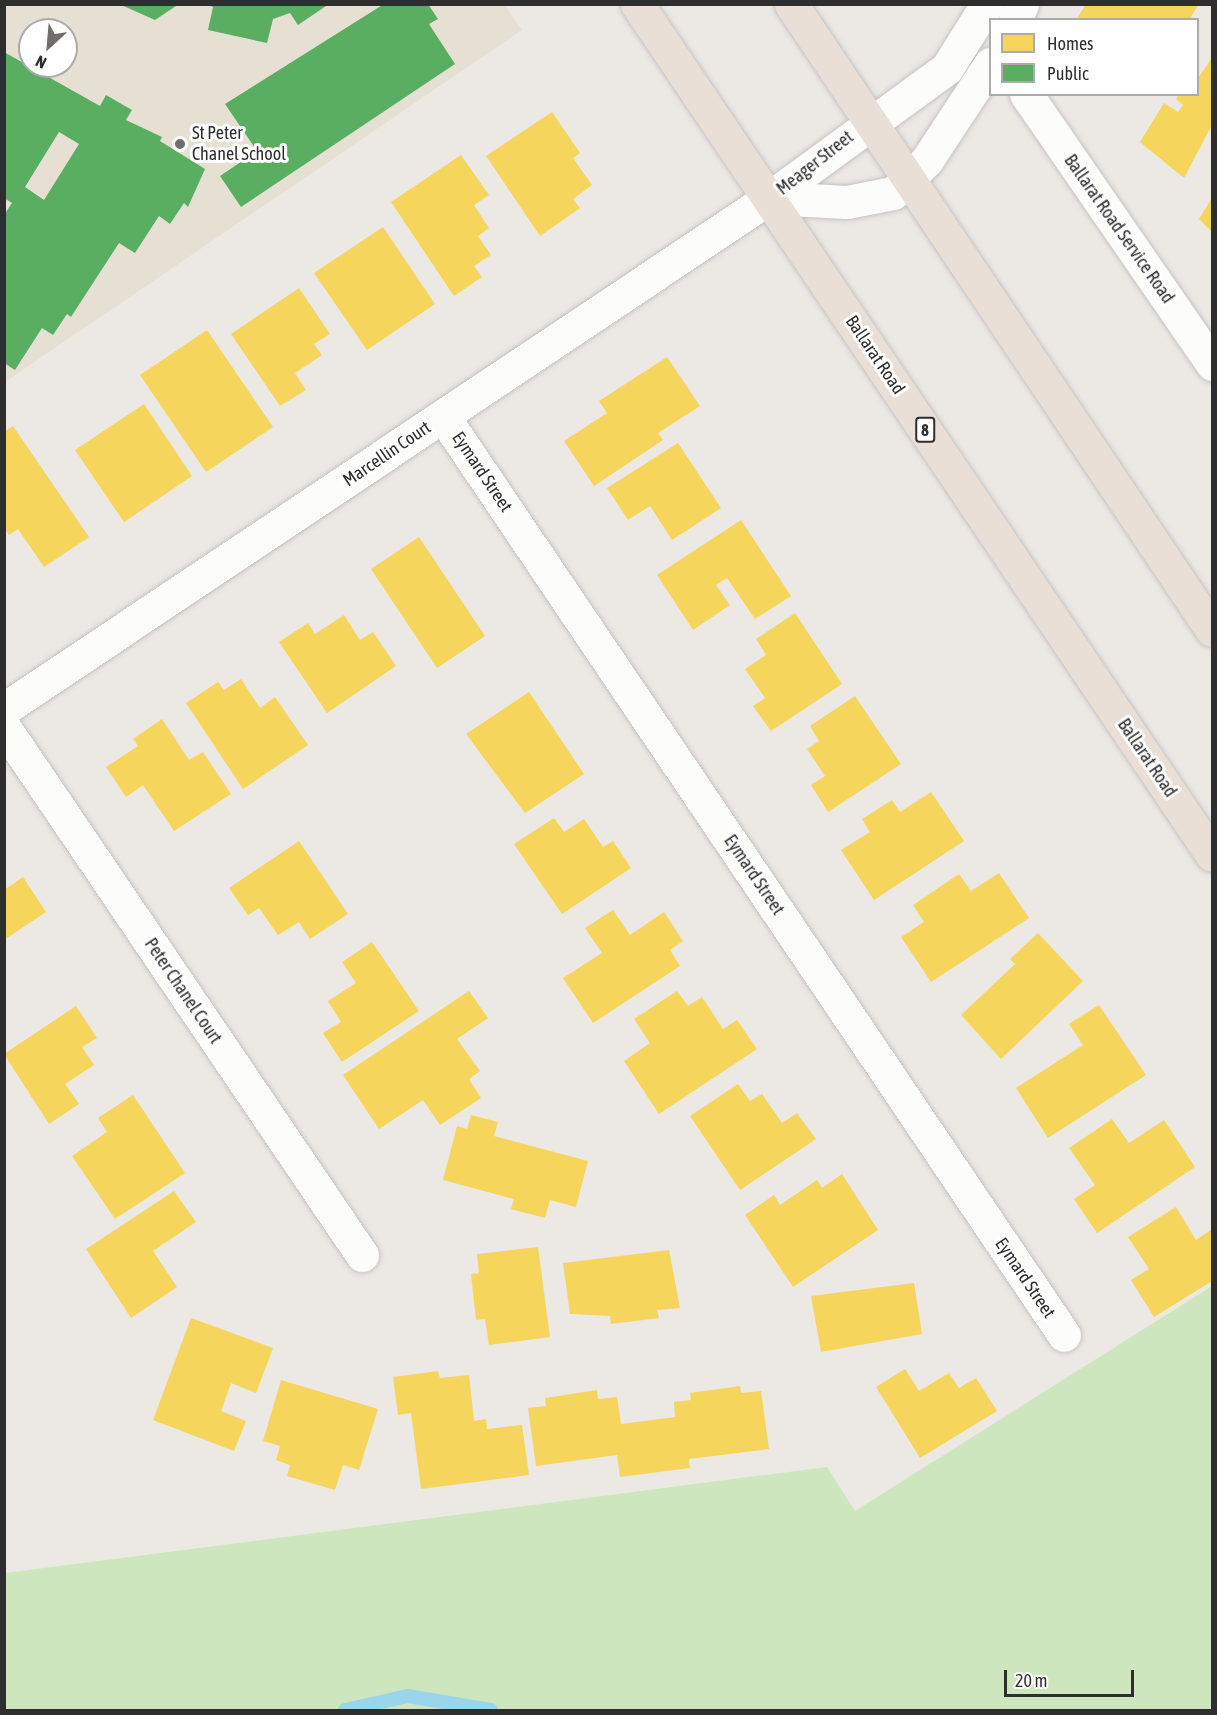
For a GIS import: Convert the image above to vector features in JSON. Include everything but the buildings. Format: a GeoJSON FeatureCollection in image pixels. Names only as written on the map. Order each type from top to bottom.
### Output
{"type":"FeatureCollection","features":[{"type":"Feature","properties":{"kind":"highway","name":"Ballarat Road"},"geometry":{"type":"LineString","coordinates":[[637,4],[1212,855]]}},
{"type":"Feature","properties":{"kind":"highway"},"geometry":{"type":"LineString","coordinates":[[791,4],[1212,630]]}},
{"type":"Feature","properties":{"kind":"street","name":"Meager Street"},"geometry":{"type":"LineString","coordinates":[[769,198],[870,121],[947,68],[980,18]]}},
{"type":"Feature","properties":{"kind":"street","name":"Meager Street"},"geometry":{"type":"LineString","coordinates":[[769,198],[874,200],[909,180],[989,65]]}},
{"type":"Feature","properties":{"kind":"street","name":"Ballarat Road Service Road"},"geometry":{"type":"LineString","coordinates":[[1027,96],[1212,364]]}},
{"type":"Feature","properties":{"kind":"street","name":"Marcellin Court"},"geometry":{"type":"LineString","coordinates":[[4,709],[769,198]]}},
{"type":"Feature","properties":{"kind":"street","name":"Eymard Street"},"geometry":{"type":"LineString","coordinates":[[443,416],[1064,1335]]}},
{"type":"Feature","properties":{"kind":"street","name":"Peter Chanel Court"},"geometry":{"type":"LineString","coordinates":[[4,727],[362,1255]]}},
{"type":"Feature","properties":{"kind":"shaded area","name":"St Peter Chanel School"},"geometry":{"type":"Polygon","coordinates":[[[5,5],[505,5],[522,30],[5,382],[5,5]]]}},
{"type":"Feature","properties":{"kind":"green space"},"geometry":{"type":"Polygon","coordinates":[[[1212,1286],[1212,1710],[5,1710],[5,1573],[827,1467],[855,1511],[1212,1286]]]}},
{"type":"Feature","properties":{"kind":"waterway"},"geometry":{"type":"LineString","coordinates":[[345,1710],[408,1696],[491,1710]]}},
{"type":"Feature","properties":{"kind":"place","name":"St Peter Chanel School"},"geometry":{"type":"Point","coordinates":[180,144]}}]}
